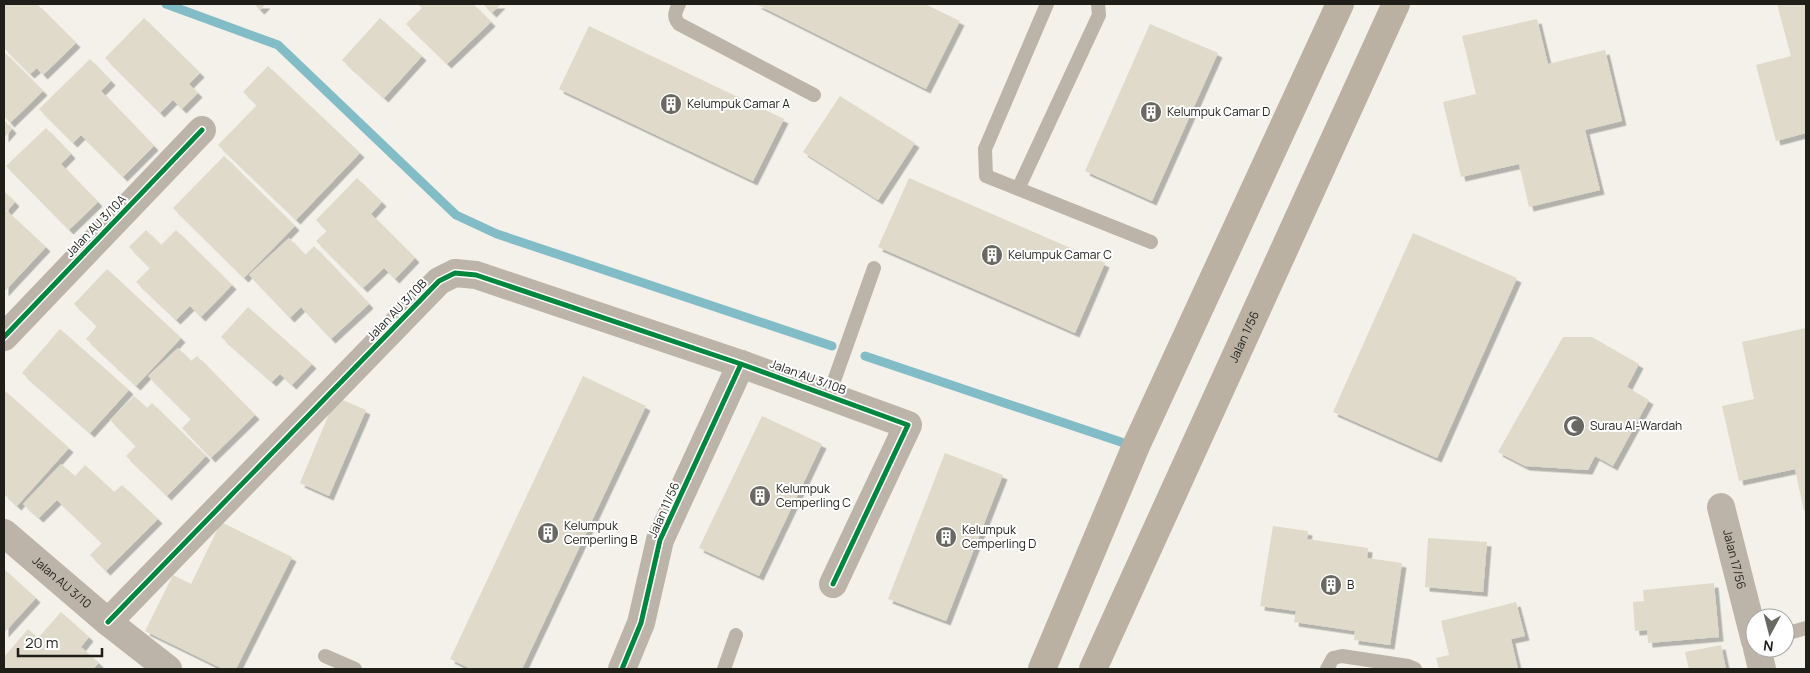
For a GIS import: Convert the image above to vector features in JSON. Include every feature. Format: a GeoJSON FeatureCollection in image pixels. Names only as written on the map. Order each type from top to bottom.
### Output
{"type":"FeatureCollection","features":[{"type":"Feature","properties":{"kind":"main road"},"geometry":{"type":"LineString","coordinates":[[1042,669],[1136,446],[1340,4]]}},
{"type":"Feature","properties":{"kind":"main road","name":"Jalan 1/56"},"geometry":{"type":"LineString","coordinates":[[1093,669],[1396,4]]}},
{"type":"Feature","properties":{"kind":"street","name":"Jalan AU 3/10A"},"geometry":{"type":"LineString","coordinates":[[8,325],[202,130]]}},
{"type":"Feature","properties":{"kind":"street","name":"Jalan AU 3/10B"},"geometry":{"type":"LineString","coordinates":[[108,622],[439,281],[455,273],[476,275],[741,364],[908,425],[833,584]]}},
{"type":"Feature","properties":{"kind":"street","name":"Jalan 11/56"},"geometry":{"type":"LineString","coordinates":[[622,669],[641,623],[660,540],[741,364]]}},
{"type":"Feature","properties":{"kind":"street","name":"Jalan 17/56"},"geometry":{"type":"LineString","coordinates":[[1722,507],[1747,608]]}},
{"type":"Feature","properties":{"kind":"street","name":"Jalan AU 3/10"},"geometry":{"type":"LineString","coordinates":[[4,533],[108,622],[168,669]]}},
{"type":"Feature","properties":{"kind":"lane"},"geometry":{"type":"LineString","coordinates":[[679,4],[675,12],[675,19],[678,24],[814,95]]}},
{"type":"Feature","properties":{"kind":"lane"},"geometry":{"type":"LineString","coordinates":[[1047,4],[985,149],[986,176],[1151,242]]}},
{"type":"Feature","properties":{"kind":"lane"},"geometry":{"type":"LineString","coordinates":[[1018,189],[1099,14],[1098,4]]}},
{"type":"Feature","properties":{"kind":"lane"},"geometry":{"type":"LineString","coordinates":[[829,395],[874,268]]}},
{"type":"Feature","properties":{"kind":"lane"},"geometry":{"type":"LineString","coordinates":[[724,669],[736,635]]}},
{"type":"Feature","properties":{"kind":"lane"},"geometry":{"type":"LineString","coordinates":[[325,656],[355,669]]}},
{"type":"Feature","properties":{"kind":"lane"},"geometry":{"type":"LineString","coordinates":[[1327,669],[1333,658],[1342,656],[1408,666],[1415,669]]}},
{"type":"Feature","properties":{"kind":"building"},"geometry":{"type":"Polygon","coordinates":[[[4,4],[37,4],[76,43],[43,75],[37,68],[30,74],[4,48],[4,4]]]}},
{"type":"Feature","properties":{"kind":"building"},"geometry":{"type":"Polygon","coordinates":[[[254,4],[266,4],[260,10],[254,4]]]}},
{"type":"Feature","properties":{"kind":"building"},"geometry":{"type":"Polygon","coordinates":[[[417,4],[473,4],[491,22],[447,64],[406,24],[422,8],[417,4]]]}},
{"type":"Feature","properties":{"kind":"building"},"geometry":{"type":"Polygon","coordinates":[[[483,4],[501,4],[492,13],[483,4]]]}},
{"type":"Feature","properties":{"kind":"building"},"geometry":{"type":"Polygon","coordinates":[[[756,4],[925,4],[960,21],[926,89],[756,4]]]}},
{"type":"Feature","properties":{"kind":"building"},"geometry":{"type":"Polygon","coordinates":[[[1777,4],[1806,4],[1806,133],[1776,141],[1756,65],[1791,56],[1777,4]]]}},
{"type":"Feature","properties":{"kind":"building"},"geometry":{"type":"Polygon","coordinates":[[[144,18],[200,73],[189,84],[198,93],[182,109],[173,100],[160,113],[105,58],[144,18]]]}},
{"type":"Feature","properties":{"kind":"building"},"geometry":{"type":"Polygon","coordinates":[[[380,18],[422,56],[384,98],[342,60],[380,18]]]}},
{"type":"Feature","properties":{"kind":"building"},"geometry":{"type":"Polygon","coordinates":[[[1537,19],[1548,64],[1605,50],[1622,121],[1585,130],[1600,190],[1529,207],[1519,164],[1461,177],[1443,102],[1476,94],[1462,36],[1537,19]]]}},
{"type":"Feature","properties":{"kind":"building","name":"Kelumpuk Camar D"},"geometry":{"type":"Polygon","coordinates":[[[1150,24],[1218,53],[1152,201],[1085,171],[1150,24]]]}},
{"type":"Feature","properties":{"kind":"building","name":"Kelumpuk Camar A"},"geometry":{"type":"Polygon","coordinates":[[[589,26],[784,119],[753,181],[559,89],[589,26]]]}},
{"type":"Feature","properties":{"kind":"building"},"geometry":{"type":"Polygon","coordinates":[[[4,52],[43,91],[10,123],[4,116],[4,52]]]}},
{"type":"Feature","properties":{"kind":"building"},"geometry":{"type":"Polygon","coordinates":[[[90,59],[111,81],[101,91],[154,146],[123,177],[81,135],[73,143],[39,109],[90,59]]]}},
{"type":"Feature","properties":{"kind":"building"},"geometry":{"type":"Polygon","coordinates":[[[268,66],[360,153],[296,220],[218,145],[257,105],[243,92],[268,66]]]}},
{"type":"Feature","properties":{"kind":"building"},"geometry":{"type":"Polygon","coordinates":[[[840,96],[915,143],[878,200],[803,152],[840,96]]]}},
{"type":"Feature","properties":{"kind":"building"},"geometry":{"type":"Polygon","coordinates":[[[4,120],[12,129],[4,138],[4,120]]]}},
{"type":"Feature","properties":{"kind":"building"},"geometry":{"type":"Polygon","coordinates":[[[46,128],[71,154],[61,164],[98,202],[69,230],[6,166],[46,128]]]}},
{"type":"Feature","properties":{"kind":"building"},"geometry":{"type":"Polygon","coordinates":[[[224,156],[295,226],[244,278],[173,208],[224,156]]]}},
{"type":"Feature","properties":{"kind":"building"},"geometry":{"type":"Polygon","coordinates":[[[357,178],[382,202],[371,214],[415,258],[395,279],[384,268],[363,288],[316,241],[327,231],[316,220],[357,178]]]}},
{"type":"Feature","properties":{"kind":"building","name":"Kelumpuk Camar C"},"geometry":{"type":"Polygon","coordinates":[[[909,178],[1105,263],[1075,333],[878,247],[909,178]]]}},
{"type":"Feature","properties":{"kind":"building"},"geometry":{"type":"Polygon","coordinates":[[[4,191],[15,202],[7,211],[46,247],[4,292],[4,191]]]}},
{"type":"Feature","properties":{"kind":"building"},"geometry":{"type":"Polygon","coordinates":[[[146,230],[161,245],[176,230],[232,285],[201,317],[190,306],[176,320],[136,282],[150,268],[129,247],[146,230]]]}},
{"type":"Feature","properties":{"kind":"building"},"geometry":{"type":"Polygon","coordinates":[[[1413,233],[1517,278],[1437,458],[1333,412],[1413,233]]]}},
{"type":"Feature","properties":{"kind":"building"},"geometry":{"type":"Polygon","coordinates":[[[289,238],[305,255],[314,246],[369,304],[331,339],[301,307],[290,318],[249,275],[289,238]]]}},
{"type":"Feature","properties":{"kind":"building"},"geometry":{"type":"Polygon","coordinates":[[[107,269],[181,338],[136,386],[86,339],[97,326],[74,304],[107,269]]]}},
{"type":"Feature","properties":{"kind":"building"},"geometry":{"type":"Polygon","coordinates":[[[248,307],[312,364],[292,385],[280,374],[272,382],[221,337],[248,307]]]}},
{"type":"Feature","properties":{"kind":"building"},"geometry":{"type":"Polygon","coordinates":[[[1806,328],[1806,511],[1804,511],[1795,469],[1739,481],[1722,406],[1754,399],[1742,342],[1806,328]]]}},
{"type":"Feature","properties":{"kind":"building"},"geometry":{"type":"Polygon","coordinates":[[[60,329],[129,390],[90,433],[22,373],[60,329]]]}},
{"type":"Feature","properties":{"kind":"building","name":"Surau Al-Wardah"},"geometry":{"type":"Polygon","coordinates":[[[1563,337],[1592,337],[1639,364],[1627,387],[1649,400],[1613,466],[1595,456],[1588,470],[1525,466],[1498,452],[1563,337]]]}},
{"type":"Feature","properties":{"kind":"building"},"geometry":{"type":"Polygon","coordinates":[[[178,348],[191,361],[197,356],[255,415],[211,458],[182,428],[191,419],[148,376],[178,348]]]}},
{"type":"Feature","properties":{"kind":"building","name":"Kelumpuk Cemperling B"},"geometry":{"type":"Polygon","coordinates":[[[583,376],[646,406],[522,669],[471,669],[450,659],[583,376]]]}},
{"type":"Feature","properties":{"kind":"building"},"geometry":{"type":"Polygon","coordinates":[[[4,390],[69,448],[17,506],[4,494],[4,390]]]}},
{"type":"Feature","properties":{"kind":"building"},"geometry":{"type":"Polygon","coordinates":[[[134,396],[147,408],[152,403],[206,456],[167,496],[126,456],[136,446],[110,420],[134,396]]]}},
{"type":"Feature","properties":{"kind":"building"},"geometry":{"type":"Polygon","coordinates":[[[336,397],[366,410],[329,496],[300,483],[336,397]]]}},
{"type":"Feature","properties":{"kind":"building","name":"Kelumpuk Cemperling C"},"geometry":{"type":"Polygon","coordinates":[[[762,416],[822,444],[759,576],[699,548],[762,416]]]}},
{"type":"Feature","properties":{"kind":"building","name":"Kelumpuk Cemperling D"},"geometry":{"type":"Polygon","coordinates":[[[945,453],[1003,475],[946,621],[888,599],[945,453]]]}},
{"type":"Feature","properties":{"kind":"building"},"geometry":{"type":"Polygon","coordinates":[[[61,464],[75,476],[85,465],[114,492],[122,485],[158,519],[106,571],[90,555],[102,543],[57,500],[39,518],[23,504],[61,464]]]}},
{"type":"Feature","properties":{"kind":"building"},"geometry":{"type":"Polygon","coordinates":[[[221,522],[292,557],[236,669],[223,669],[145,631],[173,575],[191,584],[221,522]]]}},
{"type":"Feature","properties":{"kind":"building","name":"B"},"geometry":{"type":"Polygon","coordinates":[[[1273,526],[1308,531],[1307,539],[1368,548],[1367,558],[1402,563],[1390,645],[1354,640],[1355,631],[1294,622],[1296,611],[1260,606],[1273,526]]]}},
{"type":"Feature","properties":{"kind":"building"},"geometry":{"type":"Polygon","coordinates":[[[1428,538],[1487,542],[1483,592],[1425,587],[1428,538]]]}},
{"type":"Feature","properties":{"kind":"building"},"geometry":{"type":"Polygon","coordinates":[[[4,569],[36,598],[4,633],[4,569]]]}},
{"type":"Feature","properties":{"kind":"building"},"geometry":{"type":"Polygon","coordinates":[[[1714,583],[1719,637],[1648,643],[1647,630],[1635,631],[1633,602],[1644,601],[1643,590],[1714,583]]]}},
{"type":"Feature","properties":{"kind":"building"},"geometry":{"type":"Polygon","coordinates":[[[1516,602],[1525,636],[1511,639],[1518,669],[1439,669],[1436,658],[1449,655],[1441,621],[1516,602]]]}},
{"type":"Feature","properties":{"kind":"building"},"geometry":{"type":"Polygon","coordinates":[[[61,612],[89,637],[81,647],[99,663],[93,669],[4,669],[4,657],[28,629],[38,638],[61,612]]]}},
{"type":"Feature","properties":{"kind":"building"},"geometry":{"type":"Polygon","coordinates":[[[1721,645],[1726,669],[1689,669],[1685,652],[1721,645]]]}},
{"type":"Feature","properties":{"kind":"waterway"},"geometry":{"type":"LineString","coordinates":[[166,4],[278,45],[456,215],[497,234],[832,346]]}},
{"type":"Feature","properties":{"kind":"waterway"},"geometry":{"type":"LineString","coordinates":[[865,356],[1124,443]]}},
{"type":"Feature","properties":{"kind":"cycle path"},"geometry":{"type":"LineString","coordinates":[[4,337],[202,130]]}},
{"type":"Feature","properties":{"kind":"cycle path"},"geometry":{"type":"LineString","coordinates":[[108,622],[439,281],[455,273],[476,275],[741,364],[908,425],[833,584]]}},
{"type":"Feature","properties":{"kind":"cycle path"},"geometry":{"type":"LineString","coordinates":[[622,669],[641,623],[660,540],[741,364]]}},
{"type":"Feature","properties":{"kind":"place","name":"Kelumpuk Camar A"},"geometry":{"type":"Point","coordinates":[671,104]}},
{"type":"Feature","properties":{"kind":"place","name":"Kelumpuk Camar D"},"geometry":{"type":"Point","coordinates":[1151,112]}},
{"type":"Feature","properties":{"kind":"place","name":"Kelumpuk Camar C"},"geometry":{"type":"Point","coordinates":[992,255]}},
{"type":"Feature","properties":{"kind":"place","name":"Surau Al-Wardah"},"geometry":{"type":"Point","coordinates":[1574,426]}},
{"type":"Feature","properties":{"kind":"place","name":"Kelumpuk Cemperling C"},"geometry":{"type":"Point","coordinates":[760,496]}},
{"type":"Feature","properties":{"kind":"place","name":"Kelumpuk Cemperling B"},"geometry":{"type":"Point","coordinates":[548,533]}},
{"type":"Feature","properties":{"kind":"place","name":"Kelumpuk Cemperling D"},"geometry":{"type":"Point","coordinates":[946,537]}},
{"type":"Feature","properties":{"kind":"place","name":"B"},"geometry":{"type":"Point","coordinates":[1331,585]}}]}
